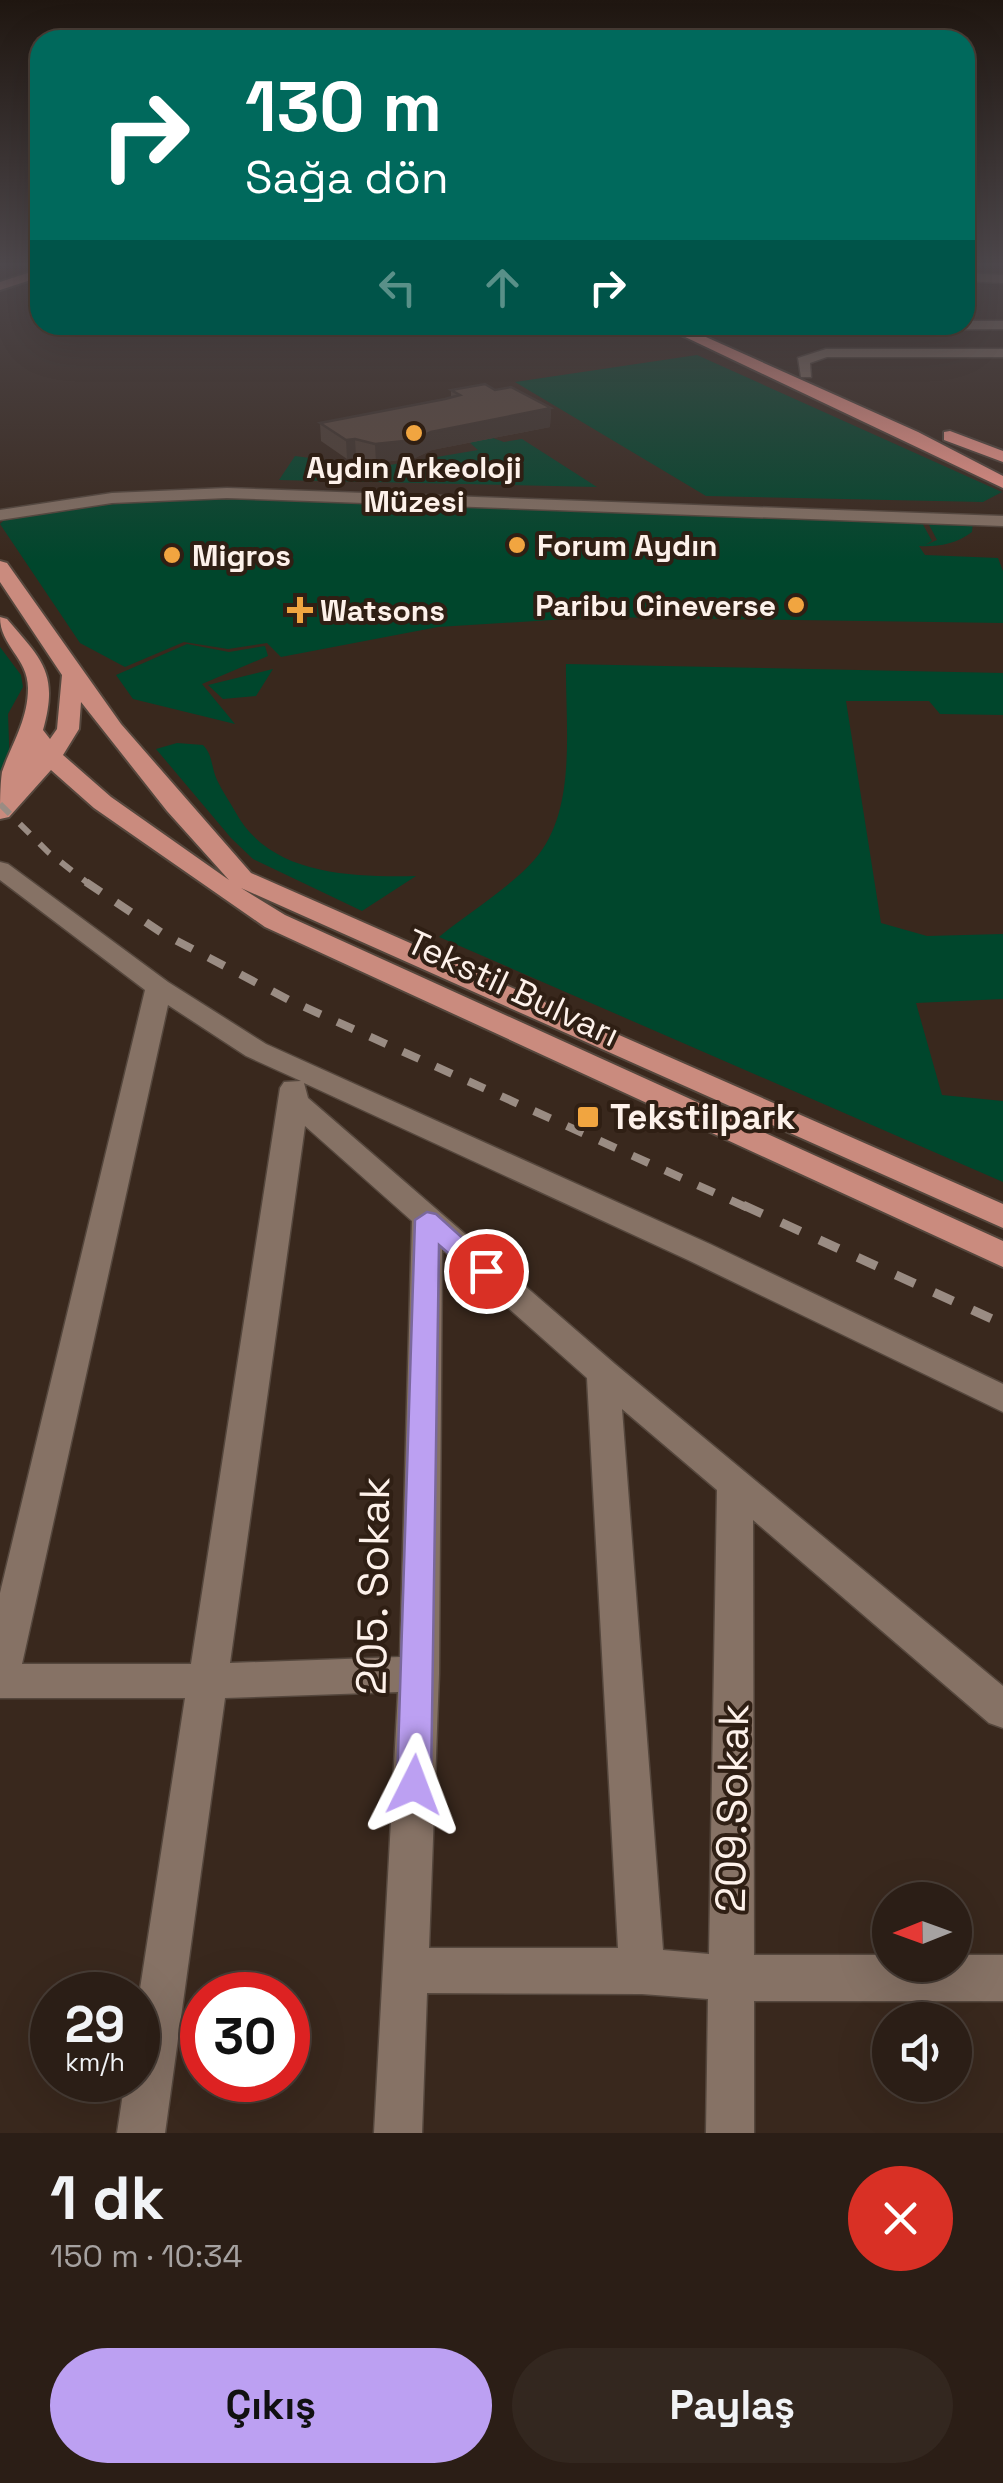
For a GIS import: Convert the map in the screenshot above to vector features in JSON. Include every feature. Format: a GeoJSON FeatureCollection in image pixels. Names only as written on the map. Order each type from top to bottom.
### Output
{"type":"FeatureCollection","features":[{"type":"Feature","properties":{"kind":"highway"},"geometry":{"type":"LineString","coordinates":[[752,364],[912,436],[1003,483]]}},
{"type":"Feature","properties":{"kind":"highway"},"geometry":{"type":"LineString","coordinates":[[783,364],[1003,458]]}},
{"type":"Feature","properties":{"kind":"main road","name":"Tekstil Bulvarı"},"geometry":{"type":"LineString","coordinates":[[0,567],[72,677],[196,830],[242,878],[1003,1217]]}},
{"type":"Feature","properties":{"kind":"main road"},"geometry":{"type":"LineString","coordinates":[[0,624],[36,668],[39,691],[32,730],[0,812]]}},
{"type":"Feature","properties":{"kind":"main road"},"geometry":{"type":"LineString","coordinates":[[12,789],[50,758],[68,729],[72,677]]}},
{"type":"Feature","properties":{"kind":"main road","name":"Tekstil Bulvarı"},"geometry":{"type":"LineString","coordinates":[[32,730],[50,758],[85,789],[275,921],[1003,1255]]}},
{"type":"Feature","properties":{"kind":"main road"},"geometry":{"type":"LineString","coordinates":[[12,789],[57,783],[85,789]]}},
{"type":"Feature","properties":{"kind":"main road"},"geometry":{"type":"LineString","coordinates":[[159,843],[179,840],[196,830]]}},
{"type":"Feature","properties":{"kind":"street"},"geometry":{"type":"LineString","coordinates":[[804,364],[806,374]]}},
{"type":"Feature","properties":{"kind":"street"},"geometry":{"type":"LineString","coordinates":[[0,502],[165,488],[390,492],[1003,521]]}},
{"type":"Feature","properties":{"kind":"street"},"geometry":{"type":"LineString","coordinates":[[0,516],[120,500],[212,495],[1003,509]]}},
{"type":"Feature","properties":{"kind":"street"},"geometry":{"type":"LineString","coordinates":[[0,868],[159,988],[256,1050],[427,1220],[1003,1710]]}},
{"type":"Feature","properties":{"kind":"street"},"geometry":{"type":"LineString","coordinates":[[159,988],[0,1677],[209,1682],[419,1674]]}},
{"type":"Feature","properties":{"kind":"street"},"geometry":{"type":"LineString","coordinates":[[294,1084],[699,1252],[1003,1399]]}},
{"type":"Feature","properties":{"kind":"street"},"geometry":{"type":"LineString","coordinates":[[141,2133],[294,1084]]}},
{"type":"Feature","properties":{"kind":"street","name":"205. Sokak"},"geometry":{"type":"LineString","coordinates":[[398,2133],[419,1674],[427,1220]]}},
{"type":"Feature","properties":{"kind":"street"},"geometry":{"type":"LineString","coordinates":[[603,1373],[642,1971]]}},
{"type":"Feature","properties":{"kind":"street","name":"209.Sokak"},"geometry":{"type":"LineString","coordinates":[[730,2133],[735,1483]]}},
{"type":"Feature","properties":{"kind":"street"},"geometry":{"type":"LineString","coordinates":[[406,1970],[642,1971],[731,1978],[1003,1978]]}},
{"type":"Feature","properties":{"kind":"green space"},"geometry":{"type":"Polygon","coordinates":[[[639,364],[716,364],[1002,492],[983,502],[706,496],[515,382],[639,364]]]}},
{"type":"Feature","properties":{"kind":"green space"},"geometry":{"type":"Polygon","coordinates":[[[490,437],[504,442],[522,439],[597,487],[279,480],[295,456],[378,467],[478,450],[469,442],[490,437]]]}},
{"type":"Feature","properties":{"kind":"green space"},"geometry":{"type":"Polygon","coordinates":[[[302,499],[920,519],[932,541],[925,545],[937,540],[926,519],[973,521],[972,532],[959,540],[919,546],[925,555],[998,558],[1003,571],[1003,623],[599,617],[438,627],[281,657],[267,643],[228,649],[184,642],[125,667],[80,643],[0,524],[5,519],[143,500],[302,499]]]}},
{"type":"Feature","properties":{"kind":"green space"},"geometry":{"type":"Polygon","coordinates":[[[187,644],[229,652],[265,646],[268,656],[202,684],[235,724],[133,699],[116,675],[187,644]]]}},
{"type":"Feature","properties":{"kind":"green space"},"geometry":{"type":"Polygon","coordinates":[[[0,647],[21,675],[23,687],[8,714],[10,769],[0,780],[0,647]]]}},
{"type":"Feature","properties":{"kind":"green space"},"geometry":{"type":"Polygon","coordinates":[[[566,664],[1003,673],[1003,715],[940,714],[929,701],[846,701],[881,923],[927,936],[1003,934],[1003,999],[916,1003],[942,1095],[1003,1101],[1003,1182],[439,937],[514,880],[549,839],[558,816],[566,766],[566,664]]]}},
{"type":"Feature","properties":{"kind":"green space"},"geometry":{"type":"Polygon","coordinates":[[[273,669],[256,696],[223,699],[208,685],[273,669]]]}},
{"type":"Feature","properties":{"kind":"green space"},"geometry":{"type":"Polygon","coordinates":[[[177,743],[203,745],[236,813],[251,834],[270,850],[316,869],[416,876],[362,911],[253,859],[156,749],[177,743]]]}},
{"type":"Feature","properties":{"kind":"building"},"geometry":{"type":"Polygon","coordinates":[[[485,384],[495,390],[511,387],[551,408],[431,432],[414,440],[375,444],[346,440],[320,423],[445,399],[460,395],[451,390],[485,384]]]}},
{"type":"Feature","properties":{"kind":"railway"},"geometry":{"type":"LineString","coordinates":[[0,804],[48,852],[89,884]]}},
{"type":"Feature","properties":{"kind":"railway"},"geometry":{"type":"LineString","coordinates":[[86,882],[162,933],[289,1000],[748,1208]]}},
{"type":"Feature","properties":{"kind":"railway"},"geometry":{"type":"LineString","coordinates":[[743,1205],[1003,1324]]}},
{"type":"Feature","properties":{"kind":"place","name":"Aydın Arkeoloji Müzesi"},"geometry":{"type":"Point","coordinates":[414,433]}},
{"type":"Feature","properties":{"kind":"place","name":"Forum Aydın"},"geometry":{"type":"Point","coordinates":[517,545]}},
{"type":"Feature","properties":{"kind":"place","name":"Migros"},"geometry":{"type":"Point","coordinates":[172,555]}},
{"type":"Feature","properties":{"kind":"place","name":"Paribu Cineverse"},"geometry":{"type":"Point","coordinates":[796,605]}},
{"type":"Feature","properties":{"kind":"place","name":"Watsons"},"geometry":{"type":"Point","coordinates":[300,610]}},
{"type":"Feature","properties":{"kind":"place","name":"Tekstilpark"},"geometry":{"type":"Point","coordinates":[588,1117]}},
{"type":"Feature","properties":{"kind":"route"},"geometry":{"type":"LineString","coordinates":[[414,1785],[427,1220],[486,1271]]}}]}
